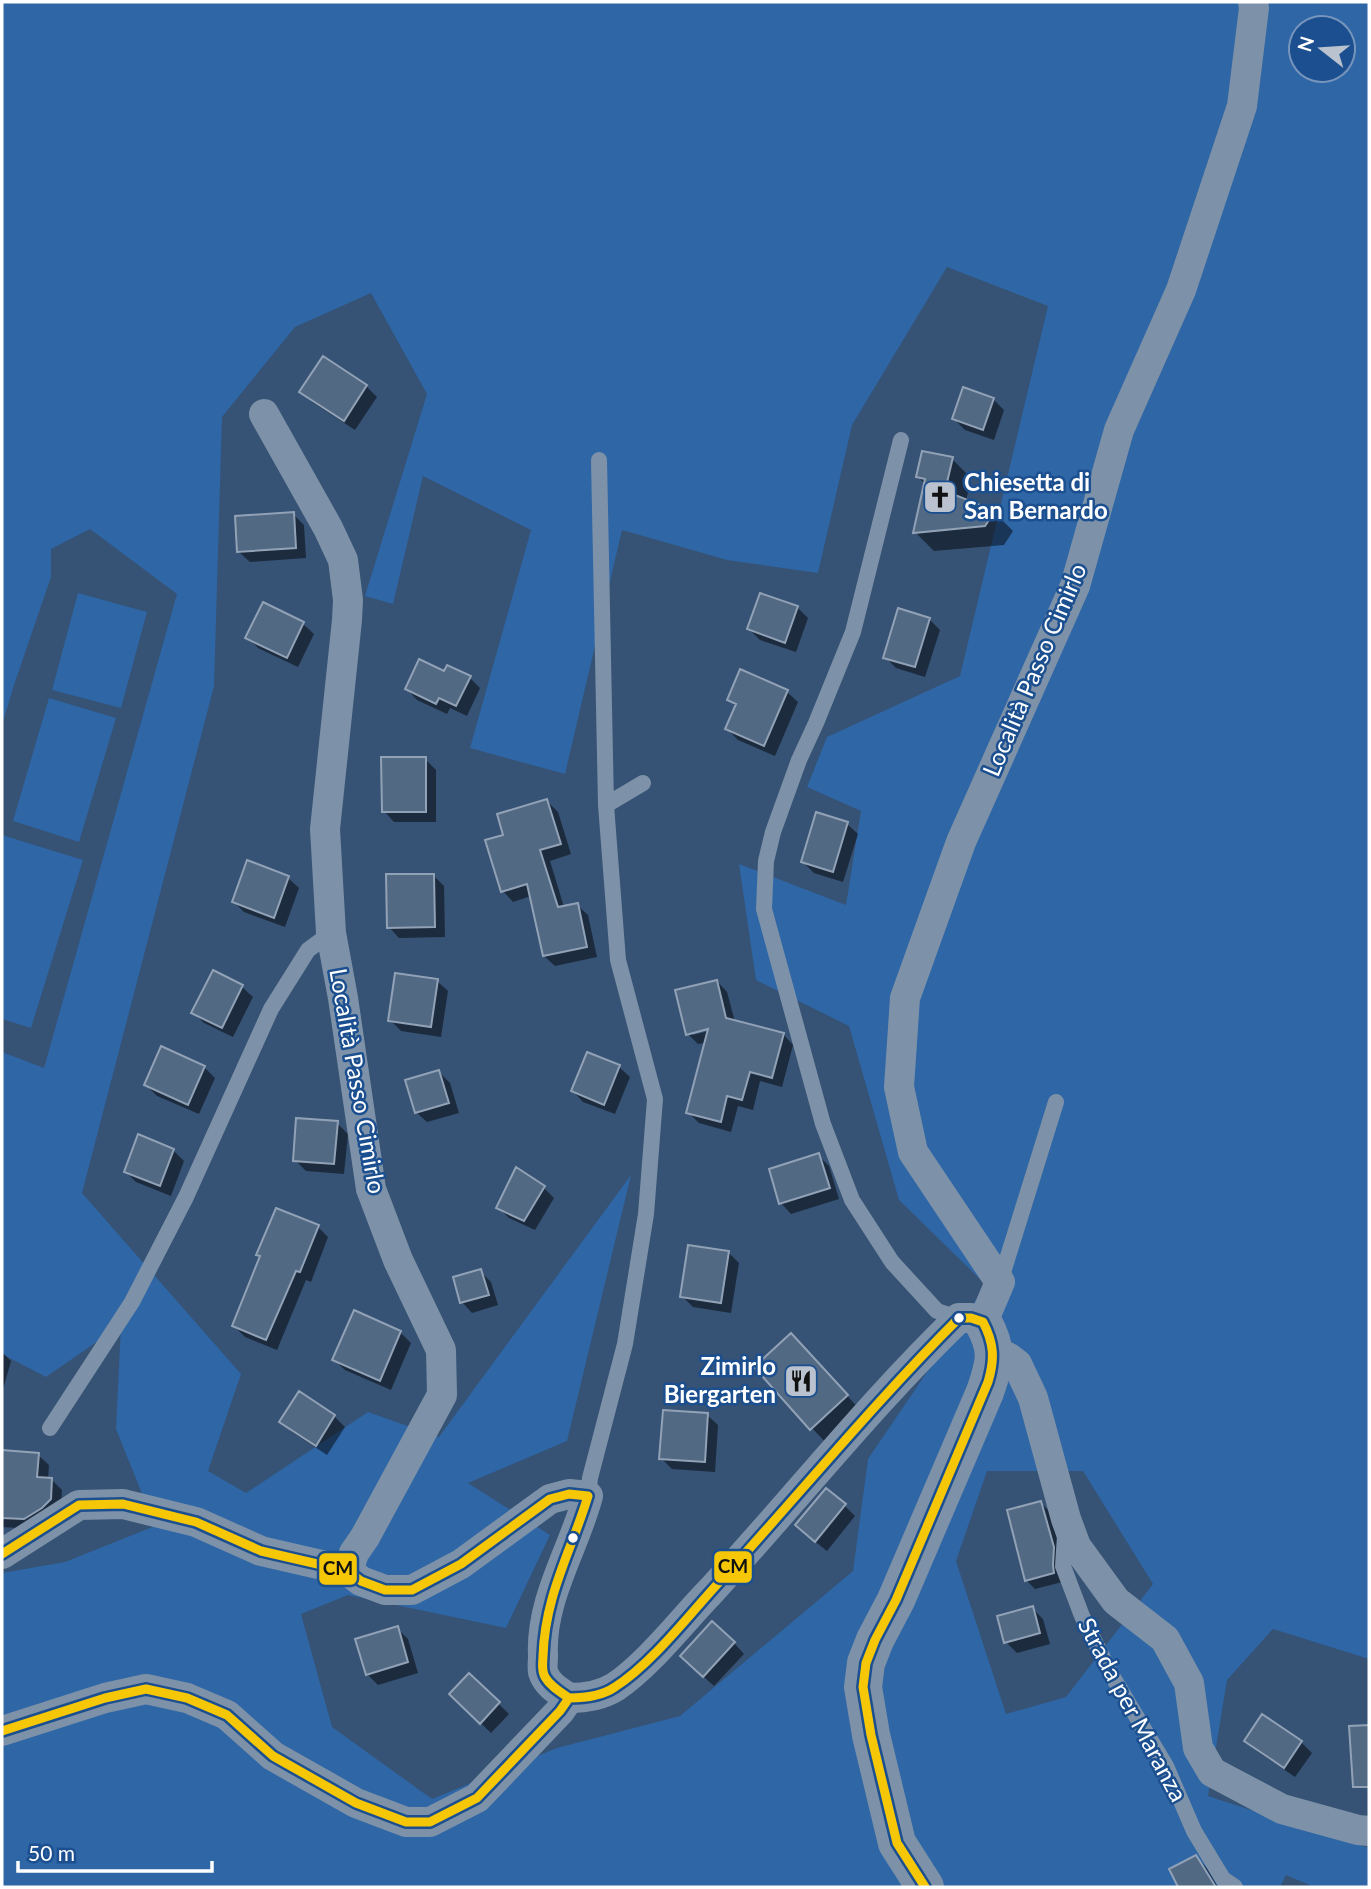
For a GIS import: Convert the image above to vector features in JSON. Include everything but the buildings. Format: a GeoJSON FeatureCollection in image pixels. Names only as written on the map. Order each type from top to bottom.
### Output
{"type":"FeatureCollection","features":[{"type":"Feature","properties":{"kind":"street","name":"Località Passo Cimirlo"},"geometry":{"type":"LineString","coordinates":[[1000,1282],[913,1152],[899,1087],[905,998],[961,842],[1075,586],[1119,430],[1181,290],[1242,106],[1254,2]]}},
{"type":"Feature","properties":{"kind":"street","name":"Località Passo Cimirlo"},"geometry":{"type":"LineString","coordinates":[[264,414],[343,560],[348,600],[347,620],[325,829],[331,933],[371,1189],[398,1260],[441,1350],[442,1395],[365,1538],[354,1553],[348,1571]]}},
{"type":"Feature","properties":{"kind":"street"},"geometry":{"type":"LineString","coordinates":[[2,1553],[79,1505],[123,1504],[196,1522],[261,1551],[348,1571],[361,1581],[385,1590],[412,1590],[461,1564],[550,1499],[569,1494],[588,1496],[581,1522],[555,1586],[542,1638],[543,1673],[552,1686],[569,1698],[595,1694],[613,1688],[637,1670],[921,1355],[978,1330],[1000,1282]]}},
{"type":"Feature","properties":{"kind":"street"},"geometry":{"type":"LineString","coordinates":[[925,1887],[897,1843],[870,1735],[863,1687],[866,1663],[875,1640],[896,1600],[995,1364],[978,1330]]}},
{"type":"Feature","properties":{"kind":"street","name":"Strada per Maranza"},"geometry":{"type":"LineString","coordinates":[[978,1330],[1017,1364],[1033,1398],[1066,1520],[1076,1546],[1116,1601],[1165,1639],[1189,1683],[1198,1748],[1212,1772],[1282,1809],[1369,1831]]}},
{"type":"Feature","properties":{"kind":"street"},"geometry":{"type":"LineString","coordinates":[[2,1731],[105,1698],[146,1689],[187,1698],[226,1715],[273,1756],[356,1803],[406,1822],[430,1822],[477,1798],[560,1712],[569,1698]]}},
{"type":"Feature","properties":{"kind":"lane"},"geometry":{"type":"LineString","coordinates":[[901,440],[853,632],[799,760],[773,832],[766,861],[764,909],[822,1124],[852,1200],[892,1262],[937,1311],[978,1330]]}},
{"type":"Feature","properties":{"kind":"lane"},"geometry":{"type":"LineString","coordinates":[[588,1496],[590,1478],[625,1344],[646,1214],[655,1098],[618,960],[606,805],[599,460]]}},
{"type":"Feature","properties":{"kind":"lane"},"geometry":{"type":"LineString","coordinates":[[606,805],[643,783]]}},
{"type":"Feature","properties":{"kind":"lane","name":"Località Passo Cimirlo"},"geometry":{"type":"LineString","coordinates":[[50,1428],[132,1302],[186,1196],[271,1009],[308,950],[331,933]]}},
{"type":"Feature","properties":{"kind":"lane"},"geometry":{"type":"LineString","coordinates":[[1000,1282],[1056,1102]]}},
{"type":"Feature","properties":{"kind":"lane","name":"Strada per Maranza"},"geometry":{"type":"LineString","coordinates":[[1066,1520],[1063,1566],[1082,1616],[1111,1674],[1166,1766],[1194,1831],[1223,1879],[1235,1887]]}},
{"type":"Feature","properties":{"kind":"shaded area"},"geometry":{"type":"Polygon","coordinates":[[[2,2],[1369,2],[1369,1659],[1273,1629],[1227,1680],[1208,1796],[1369,1848],[1369,1887],[1314,1887],[1286,1875],[1280,1887],[2,1887],[2,1573],[65,1562],[155,1526],[116,1429],[121,1325],[46,1377],[2,1354],[2,1052],[44,1068],[177,594],[90,529],[51,549],[51,577],[2,725],[2,2]],[[947,267],[852,425],[818,573],[727,560],[622,530],[565,774],[470,748],[531,530],[423,476],[393,604],[365,596],[427,394],[371,293],[295,327],[222,417],[214,686],[82,1193],[241,1374],[208,1471],[246,1493],[368,1412],[439,1437],[631,1175],[567,1441],[468,1483],[550,1535],[506,1628],[348,1595],[301,1614],[332,1727],[432,1799],[557,1748],[680,1716],[853,1571],[868,1459],[986,1285],[899,1200],[849,1026],[756,980],[739,864],[846,905],[861,811],[807,787],[827,737],[960,676],[1048,306],[947,267]],[[987,1471],[956,1561],[1006,1714],[1066,1697],[1153,1584],[1083,1471],[987,1471]]]}},
{"type":"Feature","properties":{"kind":"shaded area"},"geometry":{"type":"Polygon","coordinates":[[[78,593],[147,612],[121,708],[52,690],[78,593]]]}},
{"type":"Feature","properties":{"kind":"shaded area"},"geometry":{"type":"Polygon","coordinates":[[[49,698],[116,718],[79,842],[13,821],[49,698]]]}},
{"type":"Feature","properties":{"kind":"shaded area"},"geometry":{"type":"Polygon","coordinates":[[[2,835],[83,860],[31,1028],[2,1019],[2,835]]]}},
{"type":"Feature","properties":{"kind":"transit line","name":"CM"},"geometry":{"type":"LineString","coordinates":[[2,1554],[79,1505],[123,1504],[196,1522],[261,1551],[348,1571],[361,1581],[385,1590],[412,1590],[461,1564],[550,1499],[569,1494],[588,1496],[548,1613],[542,1666],[550,1683],[569,1698],[593,1696],[615,1687],[658,1651],[869,1414],[959,1318],[983,1322]]}},
{"type":"Feature","properties":{"kind":"transit line","name":"CM"},"geometry":{"type":"LineString","coordinates":[[925,1887],[897,1843],[871,1735],[863,1687],[866,1663],[875,1640],[896,1600],[988,1382],[992,1351],[983,1322]]}},
{"type":"Feature","properties":{"kind":"transit line","name":"CM"},"geometry":{"type":"LineString","coordinates":[[2,1731],[105,1698],[146,1689],[187,1698],[227,1715],[273,1756],[356,1803],[406,1822],[430,1822],[477,1798],[560,1711],[569,1698]]}},
{"type":"Feature","properties":{"kind":"place","name":"Chiesetta di San Bernardo"},"geometry":{"type":"Point","coordinates":[940,497]}},
{"type":"Feature","properties":{"kind":"place","name":"Zimirlo Biergarten"},"geometry":{"type":"Point","coordinates":[801,1381]}}]}
